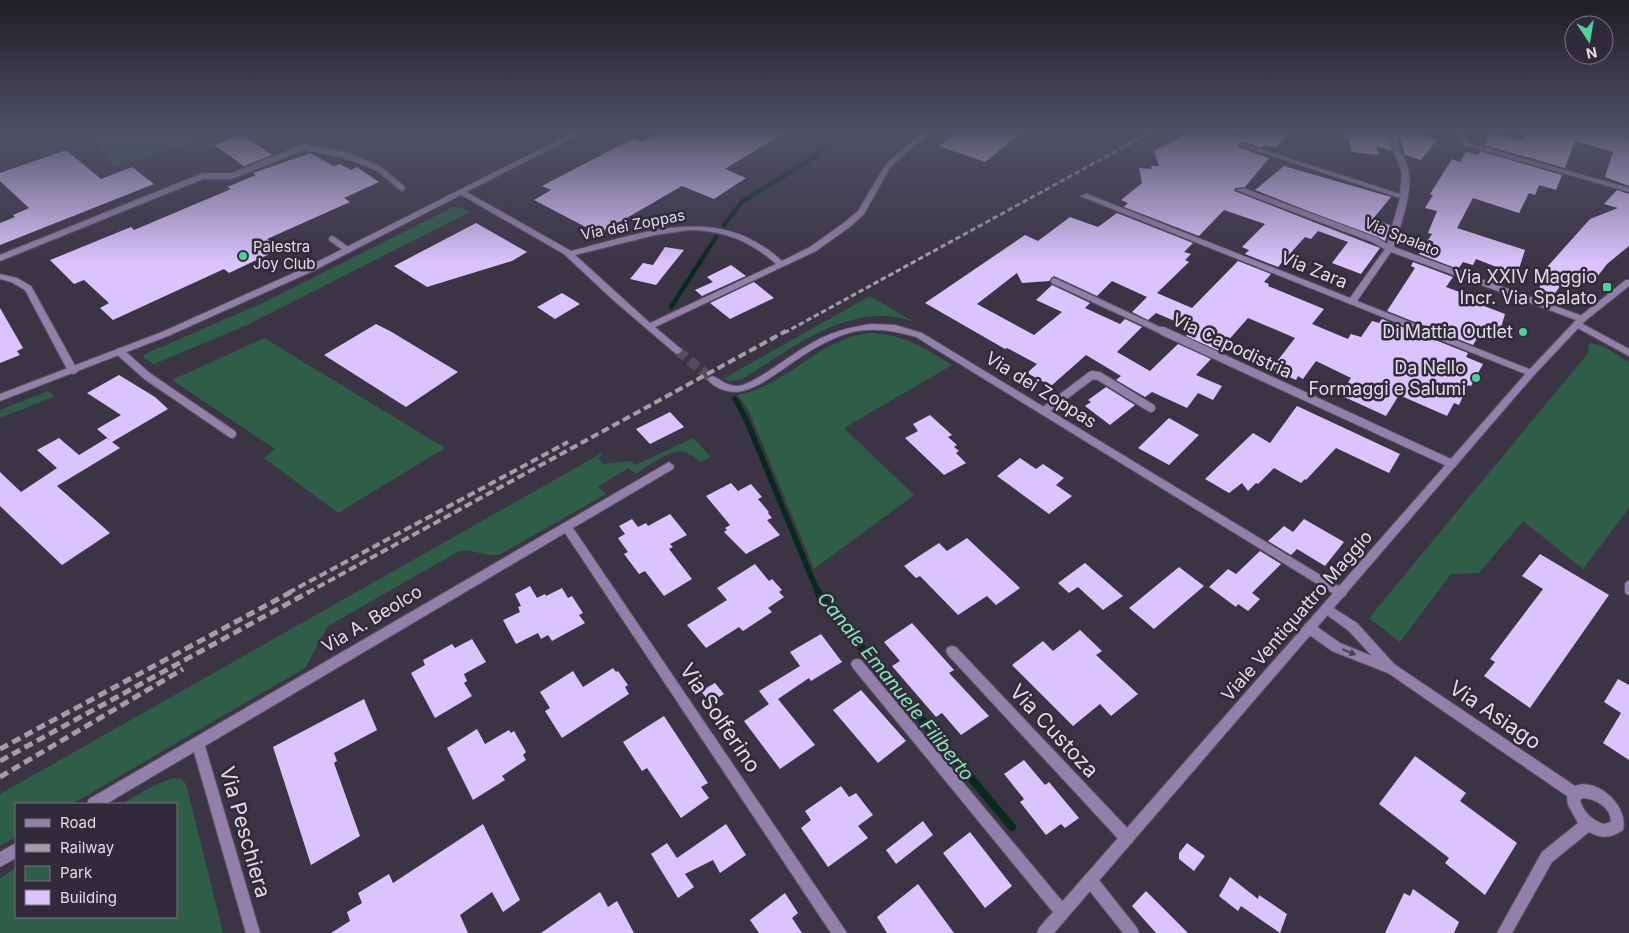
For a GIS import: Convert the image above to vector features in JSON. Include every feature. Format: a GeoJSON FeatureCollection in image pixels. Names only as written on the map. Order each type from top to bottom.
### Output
{"type":"FeatureCollection","features":[{"type":"Feature","properties":{"kind":"street"},"geometry":{"type":"LineString","coordinates":[[0,398],[73,371],[233,304],[348,250],[496,176]]}},
{"type":"Feature","properties":{"kind":"street"},"geometry":{"type":"LineString","coordinates":[[650,326],[813,250],[861,212],[882,176]]}},
{"type":"Feature","properties":{"kind":"street"},"geometry":{"type":"LineString","coordinates":[[1337,176],[1403,197]]}},
{"type":"Feature","properties":{"kind":"street"},"geometry":{"type":"LineString","coordinates":[[1352,302],[1390,248],[1403,197],[1406,176]]}},
{"type":"Feature","properties":{"kind":"street"},"geometry":{"type":"LineString","coordinates":[[1578,176],[1629,190]]}},
{"type":"Feature","properties":{"kind":"street","name":"Via Spalato"},"geometry":{"type":"LineString","coordinates":[[1240,190],[1579,321],[1629,353]]}},
{"type":"Feature","properties":{"kind":"street","name":"Via dei Zoppas"},"geometry":{"type":"LineString","coordinates":[[462,193],[569,254],[615,297],[678,351]]}},
{"type":"Feature","properties":{"kind":"street","name":"Via Zara"},"geometry":{"type":"LineString","coordinates":[[1084,196],[1531,374]]}},
{"type":"Feature","properties":{"kind":"street","name":"Via dei Zoppas"},"geometry":{"type":"LineString","coordinates":[[569,254],[669,231],[703,228],[748,241],[764,249],[782,265]]}},
{"type":"Feature","properties":{"kind":"street"},"geometry":{"type":"LineString","coordinates":[[0,276],[14,280],[28,288],[73,371]]}},
{"type":"Feature","properties":{"kind":"street","name":"Viale Ventiquattro Maggio"},"geometry":{"type":"LineString","coordinates":[[1044,933],[1531,374],[1579,321],[1629,282]]}},
{"type":"Feature","properties":{"kind":"street","name":"Via dei Zoppas"},"geometry":{"type":"LineString","coordinates":[[712,378],[731,390],[744,388],[844,330],[890,325],[919,335],[1340,593]]}},
{"type":"Feature","properties":{"kind":"street","name":"Via A. Beolco"},"geometry":{"type":"LineString","coordinates":[[96,803],[669,466]]}},
{"type":"Feature","properties":{"kind":"street","name":"Via Solferino"},"geometry":{"type":"LineString","coordinates":[[566,526],[840,933]]}},
{"type":"Feature","properties":{"kind":"street","name":"Via Asiago"},"geometry":{"type":"LineString","coordinates":[[1327,609],[1353,627],[1392,669],[1575,794]]}},
{"type":"Feature","properties":{"kind":"street","name":"Via Asiago"},"geometry":{"type":"LineString","coordinates":[[1309,628],[1336,647],[1392,669]]}},
{"type":"Feature","properties":{"kind":"street","name":"Via Custoza"},"geometry":{"type":"LineString","coordinates":[[952,651],[1127,838]]}},
{"type":"Feature","properties":{"kind":"street"},"geometry":{"type":"LineString","coordinates":[[856,664],[1062,912]]}},
{"type":"Feature","properties":{"kind":"street","name":"Via Peschiera"},"geometry":{"type":"LineString","coordinates":[[198,742],[253,933]]}},
{"type":"Feature","properties":{"kind":"street"},"geometry":{"type":"LineString","coordinates":[[1586,791],[1602,797],[1624,818],[1612,830],[1602,830],[1588,824],[1576,811],[1573,798],[1575,794],[1586,791]]}},
{"type":"Feature","properties":{"kind":"street"},"geometry":{"type":"LineString","coordinates":[[1504,933],[1547,857],[1588,824]]}},
{"type":"Feature","properties":{"kind":"street"},"geometry":{"type":"LineString","coordinates":[[0,860],[15,851]]}},
{"type":"Feature","properties":{"kind":"street"},"geometry":{"type":"LineString","coordinates":[[1090,880],[1132,933]]}},
{"type":"Feature","properties":{"kind":"lane"},"geometry":{"type":"LineString","coordinates":[[0,258],[202,176],[233,176]]}},
{"type":"Feature","properties":{"kind":"lane"},"geometry":{"type":"LineString","coordinates":[[387,176],[402,188]]}},
{"type":"Feature","properties":{"kind":"lane"},"geometry":{"type":"LineString","coordinates":[[332,239],[348,250]]}},
{"type":"Feature","properties":{"kind":"lane","name":"Via Capodistria"},"geometry":{"type":"LineString","coordinates":[[1054,281],[1452,464]]}},
{"type":"Feature","properties":{"kind":"lane"},"geometry":{"type":"LineString","coordinates":[[120,352],[147,376],[232,434]]}},
{"type":"Feature","properties":{"kind":"lane"},"geometry":{"type":"LineString","coordinates":[[1044,412],[1092,376],[1098,376],[1151,408]]}},
{"type":"Feature","properties":{"kind":"lane"},"geometry":{"type":"LineString","coordinates":[[1629,585],[1627,589],[1629,591]]}},
{"type":"Feature","properties":{"kind":"green space"},"geometry":{"type":"Polygon","coordinates":[[[453,207],[462,208],[470,212],[247,325],[154,364],[144,358],[143,355],[267,301],[453,207]]]}},
{"type":"Feature","properties":{"kind":"green space"},"geometry":{"type":"Polygon","coordinates":[[[870,296],[914,322],[891,317],[868,317],[846,322],[824,330],[803,341],[742,379],[730,381],[723,379],[870,296]]]}},
{"type":"Feature","properties":{"kind":"green space"},"geometry":{"type":"Polygon","coordinates":[[[871,333],[894,336],[914,343],[952,365],[844,428],[914,495],[814,569],[749,411],[738,395],[756,390],[773,382],[836,343],[853,336],[871,333]]]}},
{"type":"Feature","properties":{"kind":"green space"},"geometry":{"type":"Polygon","coordinates":[[[264,338],[445,448],[338,513],[264,458],[275,449],[172,380],[264,338]]]}},
{"type":"Feature","properties":{"kind":"green space"},"geometry":{"type":"Polygon","coordinates":[[[1591,343],[1603,346],[1629,362],[1629,508],[1583,569],[1523,521],[1479,573],[1451,574],[1400,642],[1369,618],[1589,352],[1588,345],[1591,343]]]}},
{"type":"Feature","properties":{"kind":"green space"},"geometry":{"type":"Polygon","coordinates":[[[48,391],[55,396],[0,418],[0,410],[48,391]]]}},
{"type":"Feature","properties":{"kind":"green space"},"geometry":{"type":"Polygon","coordinates":[[[693,438],[711,457],[701,462],[687,453],[681,452],[660,458],[636,474],[628,468],[598,487],[606,494],[499,555],[459,551],[328,626],[305,668],[74,803],[15,803],[15,838],[0,846],[0,794],[602,453],[599,459],[603,464],[630,461],[636,465],[693,438]]]}},
{"type":"Feature","properties":{"kind":"green space"},"geometry":{"type":"Polygon","coordinates":[[[173,778],[181,779],[186,784],[223,933],[0,933],[0,878],[15,869],[15,918],[178,918],[178,803],[124,803],[151,787],[173,778]]]}},
{"type":"Feature","properties":{"kind":"building"},"geometry":{"type":"Polygon","coordinates":[[[0,176],[97,176],[101,179],[110,176],[143,176],[154,184],[0,245],[0,223],[15,217],[13,215],[29,208],[0,181],[0,176]]]}},
{"type":"Feature","properties":{"kind":"building"},"geometry":{"type":"Polygon","coordinates":[[[255,176],[370,176],[379,182],[344,198],[350,202],[267,239],[280,249],[229,273],[224,269],[113,320],[100,308],[109,303],[84,280],[74,284],[50,260],[131,227],[134,230],[231,189],[227,187],[255,176]]]}},
{"type":"Feature","properties":{"kind":"building"},"geometry":{"type":"Polygon","coordinates":[[[562,176],[740,176],[746,178],[714,199],[682,186],[599,234],[534,200],[551,190],[542,186],[562,176]]]}},
{"type":"Feature","properties":{"kind":"building"},"geometry":{"type":"Polygon","coordinates":[[[1141,176],[1254,176],[1245,187],[1235,188],[1234,191],[1380,248],[1361,274],[1332,263],[1348,242],[1318,231],[1311,239],[1305,237],[1278,267],[1245,254],[1249,250],[1242,247],[1265,224],[1224,210],[1199,236],[1124,207],[1128,203],[1121,200],[1142,183],[1141,176]]]}},
{"type":"Feature","properties":{"kind":"building"},"geometry":{"type":"Polygon","coordinates":[[[1272,176],[1317,176],[1391,197],[1372,220],[1390,225],[1385,241],[1255,190],[1272,176]]]}},
{"type":"Feature","properties":{"kind":"building"},"geometry":{"type":"Polygon","coordinates":[[[1442,176],[1562,176],[1556,190],[1539,185],[1535,195],[1529,193],[1519,213],[1473,198],[1457,228],[1525,250],[1517,275],[1476,259],[1473,265],[1463,262],[1458,269],[1419,254],[1432,234],[1428,233],[1437,211],[1425,208],[1433,195],[1430,194],[1442,176]]]}},
{"type":"Feature","properties":{"kind":"building"},"geometry":{"type":"Polygon","coordinates":[[[1629,176],[1629,186],[1605,177],[1629,176]]]}},
{"type":"Feature","properties":{"kind":"building"},"geometry":{"type":"Polygon","coordinates":[[[1617,190],[1629,194],[1629,246],[1607,264],[1591,285],[1568,275],[1553,296],[1538,291],[1548,266],[1590,219],[1618,208],[1604,204],[1617,190]]]}},
{"type":"Feature","properties":{"kind":"building"},"geometry":{"type":"Polygon","coordinates":[[[1117,213],[1193,243],[1184,252],[1191,254],[1185,260],[1189,262],[1157,293],[1192,308],[1238,261],[1271,274],[1264,282],[1269,284],[1268,286],[1324,309],[1312,324],[1348,339],[1351,334],[1361,337],[1372,321],[1379,323],[1382,319],[1468,353],[1466,357],[1483,364],[1471,386],[1468,385],[1459,405],[1454,403],[1447,416],[1399,395],[1386,416],[1340,395],[1351,378],[1316,361],[1303,379],[1298,376],[1296,380],[1271,369],[1295,338],[1248,318],[1219,351],[1186,336],[1193,329],[1156,313],[1148,320],[1132,312],[1147,297],[1112,281],[1097,296],[1054,276],[1049,281],[1022,283],[1017,273],[977,304],[1034,335],[1062,312],[1036,300],[1052,285],[1090,303],[1085,308],[1120,324],[1125,319],[1142,327],[1117,352],[1150,371],[1178,344],[1211,359],[1196,375],[1222,386],[1213,400],[1198,393],[1187,408],[1152,392],[1145,397],[1116,380],[1121,376],[1086,355],[1051,386],[1027,373],[1037,364],[1007,348],[1005,349],[925,303],[1025,235],[1038,241],[1070,217],[1098,227],[1117,213]]]}},
{"type":"Feature","properties":{"kind":"building"},"geometry":{"type":"Polygon","coordinates":[[[476,223],[527,252],[512,261],[427,287],[394,266],[476,223]]]}},
{"type":"Feature","properties":{"kind":"building"},"geometry":{"type":"Polygon","coordinates":[[[665,247],[684,250],[656,285],[630,279],[643,263],[653,265],[665,247]]]}},
{"type":"Feature","properties":{"kind":"building"},"geometry":{"type":"Polygon","coordinates":[[[1413,262],[1453,277],[1446,287],[1486,302],[1484,306],[1505,314],[1500,331],[1485,325],[1473,345],[1387,311],[1415,268],[1411,266],[1413,262]]]}},
{"type":"Feature","properties":{"kind":"building"},"geometry":{"type":"Polygon","coordinates":[[[731,265],[746,276],[702,296],[695,290],[713,282],[707,277],[731,265]]]}},
{"type":"Feature","properties":{"kind":"building"},"geometry":{"type":"Polygon","coordinates":[[[754,282],[774,298],[730,319],[710,303],[754,282]]]}},
{"type":"Feature","properties":{"kind":"building"},"geometry":{"type":"Polygon","coordinates":[[[562,293],[580,304],[555,319],[537,307],[562,293]]]}},
{"type":"Feature","properties":{"kind":"building"},"geometry":{"type":"Polygon","coordinates":[[[0,308],[23,348],[17,351],[20,355],[0,363],[0,308]]]}},
{"type":"Feature","properties":{"kind":"building"},"geometry":{"type":"Polygon","coordinates":[[[376,324],[458,372],[406,407],[324,355],[376,324]]]}},
{"type":"Feature","properties":{"kind":"building"},"geometry":{"type":"Polygon","coordinates":[[[119,375],[155,397],[168,409],[112,442],[120,448],[57,486],[110,533],[62,565],[0,506],[0,472],[21,492],[57,468],[37,450],[59,438],[79,455],[107,438],[111,441],[97,429],[121,415],[87,393],[119,375]]]}},
{"type":"Feature","properties":{"kind":"building"},"geometry":{"type":"Polygon","coordinates":[[[1106,387],[1135,405],[1110,425],[1085,406],[1091,402],[1088,400],[1106,387]]]}},
{"type":"Feature","properties":{"kind":"building"},"geometry":{"type":"Polygon","coordinates":[[[1297,406],[1400,454],[1389,473],[1336,448],[1301,483],[1274,468],[1248,491],[1242,483],[1229,493],[1205,479],[1253,433],[1270,443],[1297,406]]]}},
{"type":"Feature","properties":{"kind":"building"},"geometry":{"type":"Polygon","coordinates":[[[670,412],[684,427],[650,444],[636,429],[670,412]]]}},
{"type":"Feature","properties":{"kind":"building"},"geometry":{"type":"Polygon","coordinates":[[[930,415],[952,435],[948,437],[957,445],[954,447],[959,451],[956,453],[966,463],[944,475],[905,438],[918,431],[913,424],[930,415]]]}},
{"type":"Feature","properties":{"kind":"building"},"geometry":{"type":"Polygon","coordinates":[[[1169,418],[1199,435],[1169,465],[1138,448],[1169,418]]]}},
{"type":"Feature","properties":{"kind":"building"},"geometry":{"type":"Polygon","coordinates":[[[1020,458],[1036,469],[1043,464],[1064,478],[1056,485],[1072,496],[1049,514],[997,476],[1020,458]]]}},
{"type":"Feature","properties":{"kind":"building"},"geometry":{"type":"Polygon","coordinates":[[[731,483],[738,491],[751,484],[762,497],[758,499],[772,518],[767,520],[780,535],[746,554],[724,532],[727,530],[725,528],[730,525],[706,496],[731,483]]]}},
{"type":"Feature","properties":{"kind":"building"},"geometry":{"type":"Polygon","coordinates":[[[670,514],[687,535],[670,544],[673,547],[669,549],[692,579],[664,596],[645,571],[639,574],[624,554],[628,552],[618,538],[625,534],[619,526],[632,519],[638,527],[646,523],[648,526],[670,514]]]}},
{"type":"Feature","properties":{"kind":"building"},"geometry":{"type":"Polygon","coordinates":[[[1304,519],[1344,542],[1325,566],[1297,549],[1291,555],[1268,541],[1284,526],[1293,532],[1304,519]]]}},
{"type":"Feature","properties":{"kind":"building"},"geometry":{"type":"Polygon","coordinates":[[[967,538],[1020,588],[996,605],[987,596],[958,615],[920,576],[916,578],[904,566],[939,543],[947,551],[967,538]]]}},
{"type":"Feature","properties":{"kind":"building"},"geometry":{"type":"Polygon","coordinates":[[[1260,551],[1281,564],[1252,593],[1260,599],[1248,611],[1238,604],[1236,607],[1209,587],[1228,569],[1236,574],[1260,551]]]}},
{"type":"Feature","properties":{"kind":"building"},"geometry":{"type":"Polygon","coordinates":[[[1540,554],[1609,595],[1530,708],[1484,676],[1495,662],[1490,659],[1543,589],[1522,576],[1540,554]]]}},
{"type":"Feature","properties":{"kind":"building"},"geometry":{"type":"Polygon","coordinates":[[[1085,563],[1123,596],[1103,610],[1078,587],[1069,593],[1058,583],[1085,563]]]}},
{"type":"Feature","properties":{"kind":"building"},"geometry":{"type":"Polygon","coordinates":[[[755,564],[769,581],[772,579],[782,590],[779,592],[784,597],[768,608],[772,612],[743,631],[739,627],[706,648],[687,625],[727,600],[717,588],[755,564]]]}},
{"type":"Feature","properties":{"kind":"building"},"geometry":{"type":"Polygon","coordinates":[[[1179,567],[1204,586],[1154,629],[1129,608],[1179,567]]]}},
{"type":"Feature","properties":{"kind":"building"},"geometry":{"type":"Polygon","coordinates":[[[530,586],[537,598],[562,588],[568,598],[572,596],[583,613],[579,615],[585,623],[552,641],[548,635],[541,639],[538,633],[516,644],[503,620],[520,612],[518,607],[521,606],[515,594],[530,586]]]}},
{"type":"Feature","properties":{"kind":"building"},"geometry":{"type":"Polygon","coordinates":[[[912,623],[954,670],[949,673],[989,716],[961,735],[942,713],[936,717],[892,666],[900,661],[884,642],[912,623]]]}},
{"type":"Feature","properties":{"kind":"building"},"geometry":{"type":"Polygon","coordinates":[[[1080,630],[1102,651],[1096,655],[1138,694],[1111,716],[1100,704],[1073,726],[1012,665],[1043,641],[1053,651],[1080,630]]]}},
{"type":"Feature","properties":{"kind":"building"},"geometry":{"type":"Polygon","coordinates":[[[821,634],[842,662],[811,681],[809,678],[778,699],[815,745],[780,769],[744,721],[769,704],[759,691],[800,666],[790,652],[821,634]]]}},
{"type":"Feature","properties":{"kind":"building"},"geometry":{"type":"Polygon","coordinates":[[[472,639],[486,662],[464,674],[467,681],[464,683],[472,696],[435,718],[411,673],[425,665],[423,660],[452,644],[455,648],[472,639]]]}},
{"type":"Feature","properties":{"kind":"building"},"geometry":{"type":"Polygon","coordinates":[[[613,668],[616,672],[618,671],[628,685],[625,687],[629,694],[562,738],[545,711],[550,708],[540,692],[573,671],[583,687],[613,668]]]}},
{"type":"Feature","properties":{"kind":"building"},"geometry":{"type":"Polygon","coordinates":[[[1618,679],[1629,685],[1629,760],[1603,743],[1621,713],[1604,702],[1618,679]]]}},
{"type":"Feature","properties":{"kind":"building"},"geometry":{"type":"Polygon","coordinates":[[[715,683],[724,694],[710,703],[701,691],[715,683]]]}},
{"type":"Feature","properties":{"kind":"building"},"geometry":{"type":"Polygon","coordinates":[[[861,690],[906,741],[878,763],[833,710],[861,690]]]}},
{"type":"Feature","properties":{"kind":"building"},"geometry":{"type":"Polygon","coordinates":[[[364,699],[377,730],[334,753],[337,761],[334,763],[360,836],[311,865],[273,747],[364,699]]]}},
{"type":"Feature","properties":{"kind":"building"},"geometry":{"type":"Polygon","coordinates":[[[664,716],[708,783],[701,787],[709,798],[681,818],[647,768],[642,771],[623,742],[664,716]]]}},
{"type":"Feature","properties":{"kind":"building"},"geometry":{"type":"Polygon","coordinates":[[[477,729],[485,744],[509,730],[511,733],[514,731],[526,752],[523,755],[526,760],[502,776],[505,780],[473,800],[447,748],[477,729]]]}},
{"type":"Feature","properties":{"kind":"building"},"geometry":{"type":"Polygon","coordinates":[[[1415,756],[1466,793],[1460,801],[1517,843],[1485,895],[1445,863],[1449,858],[1379,804],[1415,756]]]}},
{"type":"Feature","properties":{"kind":"building"},"geometry":{"type":"Polygon","coordinates":[[[1024,760],[1045,785],[1049,782],[1079,818],[1065,828],[1061,824],[1046,835],[1020,802],[1024,799],[1004,774],[1024,760]]]}},
{"type":"Feature","properties":{"kind":"building"},"geometry":{"type":"Polygon","coordinates":[[[841,786],[849,797],[856,793],[873,815],[858,826],[868,838],[828,867],[801,828],[811,820],[805,811],[841,786]]]}},
{"type":"Feature","properties":{"kind":"building"},"geometry":{"type":"Polygon","coordinates":[[[923,821],[933,835],[896,864],[886,850],[923,821]]]}},
{"type":"Feature","properties":{"kind":"building"},"geometry":{"type":"Polygon","coordinates":[[[483,824],[520,900],[503,912],[492,892],[460,915],[468,933],[331,933],[350,921],[347,912],[362,903],[358,893],[389,874],[393,883],[483,824]]]}},
{"type":"Feature","properties":{"kind":"building"},"geometry":{"type":"Polygon","coordinates":[[[726,824],[746,855],[720,873],[713,860],[685,874],[694,887],[678,898],[651,854],[667,843],[677,858],[726,824]]]}},
{"type":"Feature","properties":{"kind":"building"},"geometry":{"type":"Polygon","coordinates":[[[970,832],[1012,886],[985,908],[943,853],[970,832]]]}},
{"type":"Feature","properties":{"kind":"building"},"geometry":{"type":"Polygon","coordinates":[[[1187,843],[1205,856],[1194,871],[1179,859],[1179,853],[1187,843]]]}},
{"type":"Feature","properties":{"kind":"building"},"geometry":{"type":"Polygon","coordinates":[[[1230,877],[1258,899],[1259,895],[1287,914],[1280,933],[1241,906],[1238,911],[1219,896],[1230,877]]]}},
{"type":"Feature","properties":{"kind":"building"},"geometry":{"type":"Polygon","coordinates":[[[918,884],[954,933],[887,933],[877,917],[918,884]]]}},
{"type":"Feature","properties":{"kind":"building"},"geometry":{"type":"Polygon","coordinates":[[[1413,889],[1459,922],[1454,933],[1385,933],[1404,893],[1410,896],[1413,889]]]}},
{"type":"Feature","properties":{"kind":"building"},"geometry":{"type":"Polygon","coordinates":[[[1146,891],[1188,933],[1156,933],[1132,906],[1146,891]]]}},
{"type":"Feature","properties":{"kind":"building"},"geometry":{"type":"Polygon","coordinates":[[[600,892],[608,907],[617,901],[634,933],[541,933],[600,892]]]}},
{"type":"Feature","properties":{"kind":"building"},"geometry":{"type":"Polygon","coordinates":[[[785,893],[798,913],[792,918],[802,933],[759,933],[750,920],[785,893]]]}},
{"type":"Feature","properties":{"kind":"waterway","name":"Canale Emanuele Filiberto"},"geometry":{"type":"LineString","coordinates":[[724,225],[742,202],[784,176]]}},
{"type":"Feature","properties":{"kind":"waterway","name":"Canale Emanuele Filiberto"},"geometry":{"type":"LineString","coordinates":[[671,307],[716,237]]}},
{"type":"Feature","properties":{"kind":"waterway","name":"Canale Emanuele Filiberto"},"geometry":{"type":"LineString","coordinates":[[735,399],[746,419],[818,593]]}},
{"type":"Feature","properties":{"kind":"waterway","name":"Canale Emanuele Filiberto"},"geometry":{"type":"LineString","coordinates":[[818,592],[828,608],[1012,827]]}},
{"type":"Feature","properties":{"kind":"tunnel"},"geometry":{"type":"LineString","coordinates":[[678,351],[712,379]]}},
{"type":"Feature","properties":{"kind":"railway"},"geometry":{"type":"LineString","coordinates":[[784,333],[1072,176]]}},
{"type":"Feature","properties":{"kind":"railway"},"geometry":{"type":"LineString","coordinates":[[307,593],[786,331]]}},
{"type":"Feature","properties":{"kind":"railway"},"geometry":{"type":"LineString","coordinates":[[288,593],[568,442]]}},
{"type":"Feature","properties":{"kind":"railway"},"geometry":{"type":"LineString","coordinates":[[0,749],[291,592]]}},
{"type":"Feature","properties":{"kind":"railway"},"geometry":{"type":"LineString","coordinates":[[0,761],[309,592]]}},
{"type":"Feature","properties":{"kind":"railway"},"geometry":{"type":"LineString","coordinates":[[0,777],[183,669]]}},
{"type":"Feature","properties":{"kind":"place","name":"Palestra Joy Club"},"geometry":{"type":"Point","coordinates":[243,256]}},
{"type":"Feature","properties":{"kind":"place","name":"Via XXIV Maggio Incr. Via Spalato"},"geometry":{"type":"Point","coordinates":[1607,287]}},
{"type":"Feature","properties":{"kind":"place","name":"Di Mattia Outlet"},"geometry":{"type":"Point","coordinates":[1523,332]}},
{"type":"Feature","properties":{"kind":"place","name":"Da Nello Formaggi e Salumi"},"geometry":{"type":"Point","coordinates":[1476,378]}}]}
